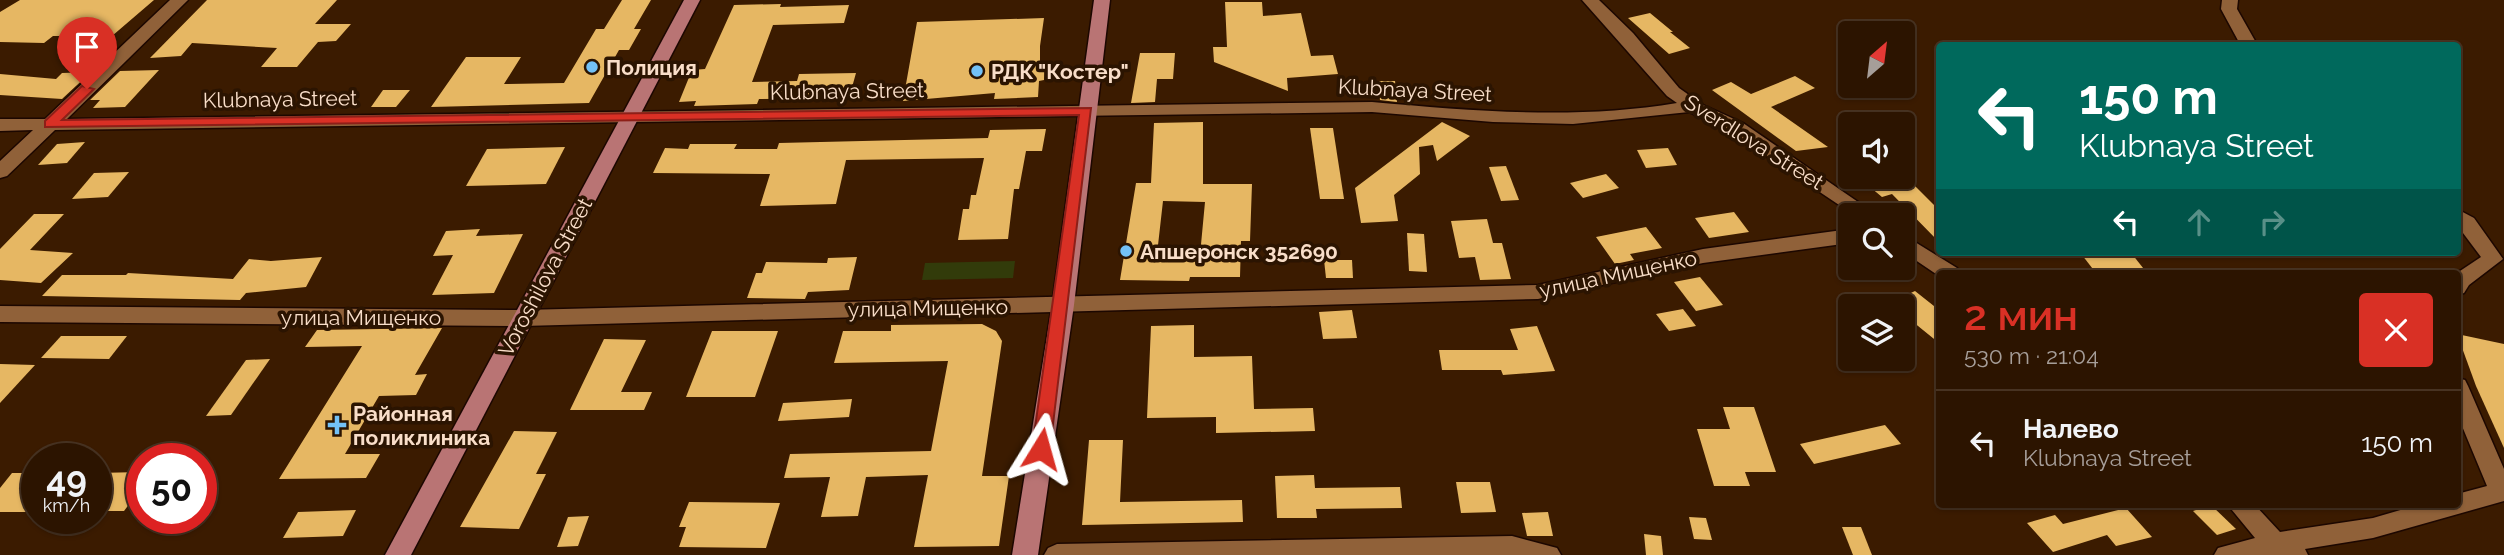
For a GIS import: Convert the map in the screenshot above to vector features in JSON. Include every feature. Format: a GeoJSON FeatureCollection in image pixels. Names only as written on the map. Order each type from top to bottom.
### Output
{"type":"FeatureCollection","features":[{"type":"Feature","properties":{"kind":"main road","name":"Voroshilova Street"},"geometry":{"type":"LineString","coordinates":[[398,555],[692,0]]}},
{"type":"Feature","properties":{"kind":"main road"},"geometry":{"type":"LineString","coordinates":[[1025,555],[1063,304],[1102,0]]}},
{"type":"Feature","properties":{"kind":"street"},"geometry":{"type":"LineString","coordinates":[[0,172],[180,0]]}},
{"type":"Feature","properties":{"kind":"street","name":"Sverdlova Street"},"geometry":{"type":"LineString","coordinates":[[1590,0],[1627,37],[1673,92],[1693,106],[1736,127],[1849,203]]}},
{"type":"Feature","properties":{"kind":"street"},"geometry":{"type":"LineString","coordinates":[[2230,0],[2229,9],[2248,42]]}},
{"type":"Feature","properties":{"kind":"street","name":"Klubnaya Street"},"geometry":{"type":"LineString","coordinates":[[0,125],[1371,107],[1481,117],[1577,119],[1651,115],[1693,106]]}},
{"type":"Feature","properties":{"kind":"street"},"geometry":{"type":"LineString","coordinates":[[2461,218],[2468,223],[2493,258],[2461,282]]}},
{"type":"Feature","properties":{"kind":"street","name":"улица Мищенко"},"geometry":{"type":"LineString","coordinates":[[0,314],[523,318],[1538,292],[1703,256],[1838,238]]}},
{"type":"Feature","properties":{"kind":"street"},"geometry":{"type":"LineString","coordinates":[[1915,250],[1946,270]]}},
{"type":"Feature","properties":{"kind":"street"},"geometry":{"type":"LineString","coordinates":[[2461,395],[2503,491],[2461,503]]}},
{"type":"Feature","properties":{"kind":"street"},"geometry":{"type":"LineString","coordinates":[[2243,508],[2285,549]]}},
{"type":"Feature","properties":{"kind":"street"},"geometry":{"type":"LineString","coordinates":[[2227,555],[2285,549],[2442,508]]}},
{"type":"Feature","properties":{"kind":"street"},"geometry":{"type":"LineString","coordinates":[[1057,555],[1512,546],[1548,555]]}},
{"type":"Feature","properties":{"kind":"green space"},"geometry":{"type":"Polygon","coordinates":[[[1015,261],[1013,278],[922,280],[925,263],[1015,261]]]}},
{"type":"Feature","properties":{"kind":"building"},"geometry":{"type":"Polygon","coordinates":[[[20,0],[154,0],[112,36],[53,36],[44,43],[0,42],[0,12],[20,0]]]}},
{"type":"Feature","properties":{"kind":"building"},"geometry":{"type":"Polygon","coordinates":[[[207,0],[337,0],[315,24],[351,24],[336,41],[318,42],[297,67],[261,67],[277,48],[192,43],[181,56],[150,58],[207,0]]]}},
{"type":"Feature","properties":{"kind":"building"},"geometry":{"type":"Polygon","coordinates":[[[622,0],[651,0],[634,29],[641,29],[629,50],[619,50],[589,103],[431,107],[466,57],[521,57],[504,84],[564,83],[596,29],[604,29],[622,0]]]}},
{"type":"Feature","properties":{"kind":"building"},"geometry":{"type":"Polygon","coordinates":[[[1225,2],[1262,2],[1263,16],[1301,13],[1311,56],[1333,55],[1338,74],[1287,78],[1288,91],[1214,62],[1213,47],[1227,47],[1225,2]]]}},
{"type":"Feature","properties":{"kind":"building"},"geometry":{"type":"Polygon","coordinates":[[[781,4],[780,7],[849,5],[844,23],[773,25],[752,82],[797,81],[799,74],[856,73],[849,98],[759,99],[757,104],[694,106],[696,101],[679,102],[692,70],[705,69],[734,5],[781,4]]]}},
{"type":"Feature","properties":{"kind":"building"},"geometry":{"type":"Polygon","coordinates":[[[1650,13],[1690,48],[1669,54],[1628,18],[1650,13]]]}},
{"type":"Feature","properties":{"kind":"building"},"geometry":{"type":"Polygon","coordinates":[[[1044,18],[1040,62],[1045,61],[1044,80],[1039,81],[1038,97],[994,99],[995,93],[903,101],[917,22],[1044,18]]]}},
{"type":"Feature","properties":{"kind":"building"},"geometry":{"type":"Polygon","coordinates":[[[1140,53],[1175,53],[1173,79],[1157,79],[1155,102],[1131,103],[1140,53]]]}},
{"type":"Feature","properties":{"kind":"building"},"geometry":{"type":"Polygon","coordinates":[[[159,70],[125,107],[93,108],[100,100],[90,100],[120,71],[159,70]]]}},
{"type":"Feature","properties":{"kind":"building"},"geometry":{"type":"Polygon","coordinates":[[[91,72],[62,99],[0,95],[0,74],[56,79],[62,73],[91,72]]]}},
{"type":"Feature","properties":{"kind":"building"},"geometry":{"type":"Polygon","coordinates":[[[1795,76],[1815,88],[1771,107],[1828,147],[1796,151],[1712,90],[1731,82],[1751,94],[1795,76]]]}},
{"type":"Feature","properties":{"kind":"building"},"geometry":{"type":"Polygon","coordinates":[[[1377,81],[1395,81],[1397,102],[1380,100],[1377,81]]]}},
{"type":"Feature","properties":{"kind":"building"},"geometry":{"type":"Polygon","coordinates":[[[383,90],[410,90],[396,107],[371,107],[383,90]]]}},
{"type":"Feature","properties":{"kind":"building"},"geometry":{"type":"Polygon","coordinates":[[[1203,122],[1203,184],[1252,184],[1250,241],[1241,241],[1240,277],[1190,277],[1189,281],[1120,280],[1136,183],[1151,183],[1154,123],[1203,122]],[[1163,201],[1157,254],[1200,255],[1205,202],[1163,201]]]}},
{"type":"Feature","properties":{"kind":"building"},"geometry":{"type":"Polygon","coordinates":[[[1442,122],[1470,136],[1437,161],[1433,145],[1419,147],[1420,174],[1394,195],[1398,221],[1361,223],[1355,188],[1442,122]]]}},
{"type":"Feature","properties":{"kind":"building"},"geometry":{"type":"Polygon","coordinates":[[[1310,128],[1333,128],[1344,199],[1320,199],[1310,128]]]}},
{"type":"Feature","properties":{"kind":"building"},"geometry":{"type":"Polygon","coordinates":[[[1046,129],[1042,151],[1026,151],[1019,189],[1014,189],[1008,239],[958,240],[963,209],[969,209],[971,195],[976,195],[984,158],[846,160],[836,204],[760,206],[770,174],[653,173],[665,148],[688,149],[690,144],[737,144],[734,149],[777,149],[779,143],[988,138],[990,130],[1046,129]]]}},
{"type":"Feature","properties":{"kind":"building"},"geometry":{"type":"Polygon","coordinates":[[[85,142],[67,163],[38,165],[57,144],[85,142]]]}},
{"type":"Feature","properties":{"kind":"building"},"geometry":{"type":"Polygon","coordinates":[[[565,147],[546,184],[466,186],[487,149],[565,147]]]}},
{"type":"Feature","properties":{"kind":"building"},"geometry":{"type":"Polygon","coordinates":[[[1668,148],[1677,165],[1646,168],[1637,150],[1668,148]]]}},
{"type":"Feature","properties":{"kind":"building"},"geometry":{"type":"Polygon","coordinates":[[[1506,166],[1519,200],[1501,201],[1489,167],[1506,166]]]}},
{"type":"Feature","properties":{"kind":"building"},"geometry":{"type":"Polygon","coordinates":[[[129,172],[108,197],[72,199],[94,173],[129,172]]]}},
{"type":"Feature","properties":{"kind":"building"},"geometry":{"type":"Polygon","coordinates":[[[1606,174],[1619,188],[1583,198],[1570,183],[1606,174]]]}},
{"type":"Feature","properties":{"kind":"building"},"geometry":{"type":"Polygon","coordinates":[[[1915,186],[1936,207],[1936,239],[1915,217],[1915,203],[1901,203],[1892,194],[1882,197],[1872,189],[1915,189],[1915,186]]]}},
{"type":"Feature","properties":{"kind":"building"},"geometry":{"type":"Polygon","coordinates":[[[1734,212],[1749,232],[1709,238],[1695,218],[1734,212]]]}},
{"type":"Feature","properties":{"kind":"building"},"geometry":{"type":"Polygon","coordinates":[[[34,214],[64,214],[30,250],[73,253],[41,283],[0,280],[0,249],[34,214]]]}},
{"type":"Feature","properties":{"kind":"building"},"geometry":{"type":"Polygon","coordinates":[[[1487,219],[1493,243],[1502,243],[1511,279],[1480,280],[1475,257],[1459,258],[1451,221],[1487,219]]]}},
{"type":"Feature","properties":{"kind":"building"},"geometry":{"type":"Polygon","coordinates":[[[1646,227],[1662,248],[1630,254],[1634,260],[1615,264],[1596,237],[1646,227]]]}},
{"type":"Feature","properties":{"kind":"building"},"geometry":{"type":"Polygon","coordinates":[[[480,229],[476,236],[523,234],[494,293],[432,295],[453,255],[433,256],[446,231],[480,229]]]}},
{"type":"Feature","properties":{"kind":"building"},"geometry":{"type":"Polygon","coordinates":[[[1407,233],[1424,234],[1427,272],[1409,271],[1407,233]]]}},
{"type":"Feature","properties":{"kind":"building"},"geometry":{"type":"Polygon","coordinates":[[[2083,256],[2134,256],[2145,270],[2094,270],[2083,256]]]}},
{"type":"Feature","properties":{"kind":"building"},"geometry":{"type":"Polygon","coordinates":[[[322,257],[306,287],[246,293],[240,300],[42,296],[62,275],[128,273],[233,279],[249,259],[271,261],[322,257]]]}},
{"type":"Feature","properties":{"kind":"building"},"geometry":{"type":"Polygon","coordinates":[[[857,257],[849,290],[808,292],[805,299],[747,298],[756,273],[762,273],[766,262],[827,263],[828,258],[857,257]]]}},
{"type":"Feature","properties":{"kind":"building"},"geometry":{"type":"Polygon","coordinates":[[[1324,260],[1352,260],[1353,278],[1326,278],[1324,260]]]}},
{"type":"Feature","properties":{"kind":"building"},"geometry":{"type":"Polygon","coordinates":[[[1700,277],[1723,305],[1696,311],[1674,282],[1700,277]]]}},
{"type":"Feature","properties":{"kind":"building"},"geometry":{"type":"Polygon","coordinates":[[[1915,291],[1936,308],[1936,341],[1915,324],[1915,294],[1908,294],[1915,291]]]}},
{"type":"Feature","properties":{"kind":"building"},"geometry":{"type":"Polygon","coordinates":[[[1683,309],[1696,326],[1669,331],[1656,314],[1683,309]]]}},
{"type":"Feature","properties":{"kind":"building"},"geometry":{"type":"Polygon","coordinates":[[[1352,310],[1357,338],[1323,339],[1319,312],[1352,310]]]}},
{"type":"Feature","properties":{"kind":"building"},"geometry":{"type":"Polygon","coordinates":[[[982,324],[996,331],[1002,341],[982,476],[1009,476],[999,546],[914,547],[928,475],[866,477],[858,516],[821,517],[830,477],[784,478],[790,454],[931,451],[948,361],[834,363],[843,331],[891,331],[891,325],[982,324]]]}},
{"type":"Feature","properties":{"kind":"building"},"geometry":{"type":"Polygon","coordinates":[[[1194,325],[1194,357],[1252,356],[1254,409],[1313,408],[1315,431],[1216,433],[1216,417],[1147,418],[1151,326],[1194,325]]]}},
{"type":"Feature","properties":{"kind":"building"},"geometry":{"type":"Polygon","coordinates":[[[1537,326],[1555,371],[1503,375],[1501,370],[1442,370],[1439,350],[1518,350],[1510,329],[1537,326]]]}},
{"type":"Feature","properties":{"kind":"building","name":"Районная поликлиника"},"geometry":{"type":"Polygon","coordinates":[[[442,328],[415,375],[427,374],[416,395],[379,396],[345,454],[380,454],[366,478],[279,479],[362,346],[305,347],[317,330],[442,328]]]}},
{"type":"Feature","properties":{"kind":"building"},"geometry":{"type":"Polygon","coordinates":[[[712,331],[778,331],[755,397],[686,397],[712,331]]]}},
{"type":"Feature","properties":{"kind":"building"},"geometry":{"type":"Polygon","coordinates":[[[2461,335],[2504,344],[2504,448],[2461,345],[2461,335]]]}},
{"type":"Feature","properties":{"kind":"building"},"geometry":{"type":"Polygon","coordinates":[[[61,336],[127,336],[109,359],[41,358],[61,336]]]}},
{"type":"Feature","properties":{"kind":"building"},"geometry":{"type":"Polygon","coordinates":[[[604,339],[646,340],[621,392],[652,392],[644,410],[570,410],[604,339]]]}},
{"type":"Feature","properties":{"kind":"building"},"geometry":{"type":"Polygon","coordinates":[[[270,359],[231,415],[206,416],[246,360],[270,359]]]}},
{"type":"Feature","properties":{"kind":"building"},"geometry":{"type":"Polygon","coordinates":[[[0,364],[35,365],[0,403],[0,364]]]}},
{"type":"Feature","properties":{"kind":"building"},"geometry":{"type":"Polygon","coordinates":[[[852,399],[849,417],[778,421],[783,403],[852,399]]]}},
{"type":"Feature","properties":{"kind":"building"},"geometry":{"type":"Polygon","coordinates":[[[1723,407],[1754,407],[1776,472],[1745,472],[1750,486],[1714,486],[1697,429],[1730,429],[1723,407]]]}},
{"type":"Feature","properties":{"kind":"building"},"geometry":{"type":"Polygon","coordinates":[[[1885,425],[1901,444],[1814,464],[1800,444],[1885,425]]]}},
{"type":"Feature","properties":{"kind":"building"},"geometry":{"type":"Polygon","coordinates":[[[514,431],[557,432],[536,474],[546,474],[519,529],[460,527],[514,431]]]}},
{"type":"Feature","properties":{"kind":"building"},"geometry":{"type":"Polygon","coordinates":[[[1089,440],[1123,440],[1120,502],[1242,500],[1243,522],[1082,525],[1089,440]]]}},
{"type":"Feature","properties":{"kind":"building"},"geometry":{"type":"Polygon","coordinates":[[[126,472],[124,511],[112,511],[112,473],[126,472]]]}},
{"type":"Feature","properties":{"kind":"building"},"geometry":{"type":"Polygon","coordinates":[[[12,473],[21,473],[21,512],[0,512],[0,488],[12,473]]]}},
{"type":"Feature","properties":{"kind":"building"},"geometry":{"type":"Polygon","coordinates":[[[1314,475],[1315,488],[1400,487],[1402,508],[1316,509],[1317,518],[1277,518],[1275,476],[1314,475]]]}},
{"type":"Feature","properties":{"kind":"building"},"geometry":{"type":"Polygon","coordinates":[[[1456,482],[1490,482],[1496,512],[1461,513],[1456,482]]]}},
{"type":"Feature","properties":{"kind":"building"},"geometry":{"type":"Polygon","coordinates":[[[689,502],[780,503],[766,548],[679,547],[686,527],[679,527],[689,502]]]}},
{"type":"Feature","properties":{"kind":"building"},"geometry":{"type":"Polygon","coordinates":[[[2126,508],[2152,537],[2116,546],[2107,535],[2053,552],[2027,523],[2055,515],[2063,524],[2126,508]]]}},
{"type":"Feature","properties":{"kind":"building"},"geometry":{"type":"Polygon","coordinates":[[[2214,508],[2236,529],[2217,535],[2193,511],[2214,508]]]}},
{"type":"Feature","properties":{"kind":"building"},"geometry":{"type":"Polygon","coordinates":[[[356,510],[343,536],[283,538],[298,512],[356,510]]]}},
{"type":"Feature","properties":{"kind":"building"},"geometry":{"type":"Polygon","coordinates":[[[1548,512],[1553,536],[1527,536],[1522,513],[1548,512]]]}},
{"type":"Feature","properties":{"kind":"building"},"geometry":{"type":"Polygon","coordinates":[[[589,516],[578,546],[557,547],[568,517],[589,516]]]}},
{"type":"Feature","properties":{"kind":"building"},"geometry":{"type":"Polygon","coordinates":[[[1689,517],[1706,518],[1712,540],[1694,539],[1689,517]]]}},
{"type":"Feature","properties":{"kind":"building"},"geometry":{"type":"Polygon","coordinates":[[[1842,527],[1861,527],[1872,555],[1853,555],[1842,527]]]}},
{"type":"Feature","properties":{"kind":"building"},"geometry":{"type":"Polygon","coordinates":[[[1644,534],[1661,536],[1663,555],[1646,555],[1644,534]]]}},
{"type":"Feature","properties":{"kind":"place","name":"Полиция"},"geometry":{"type":"Point","coordinates":[592,67]}},
{"type":"Feature","properties":{"kind":"place","name":"РДК \"Костер\""},"geometry":{"type":"Point","coordinates":[977,71]}},
{"type":"Feature","properties":{"kind":"place","name":"Апшеронск 352690"},"geometry":{"type":"Point","coordinates":[1126,251]}},
{"type":"Feature","properties":{"kind":"place","name":"Районная поликлиника"},"geometry":{"type":"Point","coordinates":[337,425]}},
{"type":"Feature","properties":{"kind":"route"},"geometry":{"type":"LineString","coordinates":[[87,89],[50,124],[1086,111],[1063,304],[1041,449]]}}]}
